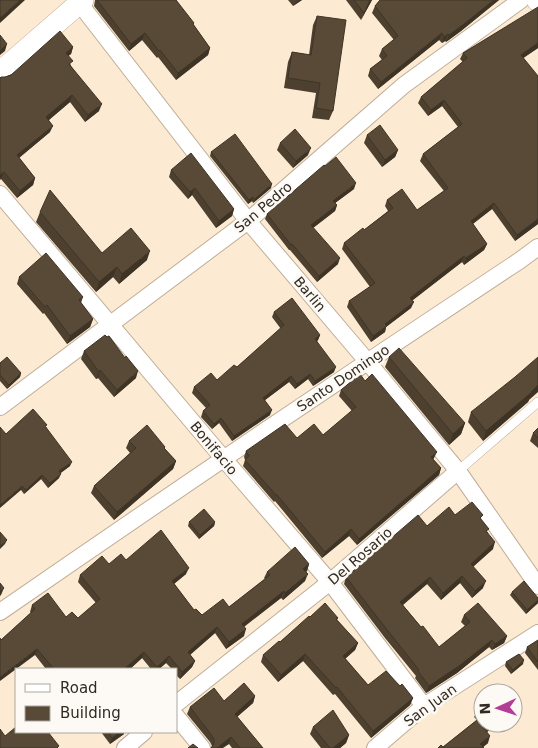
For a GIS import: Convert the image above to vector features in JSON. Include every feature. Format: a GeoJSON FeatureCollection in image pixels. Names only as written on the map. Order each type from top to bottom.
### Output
{"type":"FeatureCollection","features":[{"type":"Feature","properties":{"kind":"street","name":"San Pedro"},"geometry":{"type":"LineString","coordinates":[[0,407],[248,221],[404,85],[521,0]]}},
{"type":"Feature","properties":{"kind":"street","name":"Barlin"},"geometry":{"type":"LineString","coordinates":[[82,2],[248,221],[458,471],[538,586]]}},
{"type":"Feature","properties":{"kind":"street"},"geometry":{"type":"LineString","coordinates":[[0,72],[82,2]]}},
{"type":"Feature","properties":{"kind":"street","name":"Bonifacio"},"geometry":{"type":"LineString","coordinates":[[0,194],[330,582],[424,706]]}},
{"type":"Feature","properties":{"kind":"street","name":"Santo Domingo"},"geometry":{"type":"LineString","coordinates":[[0,612],[223,458],[520,261],[538,247]]}},
{"type":"Feature","properties":{"kind":"street","name":"Del Rosario"},"geometry":{"type":"LineString","coordinates":[[178,702],[330,582],[458,471]]}},
{"type":"Feature","properties":{"kind":"street","name":"San Juan"},"geometry":{"type":"LineString","coordinates":[[375,748],[424,706],[538,633]]}},
{"type":"Feature","properties":{"kind":"street"},"geometry":{"type":"LineString","coordinates":[[178,718],[202,748]]}},
{"type":"Feature","properties":{"kind":"street"},"geometry":{"type":"LineString","coordinates":[[125,748],[143,733]]}},
{"type":"Feature","properties":{"kind":"lane","name":"Del Rosario"},"geometry":{"type":"LineString","coordinates":[[458,471],[538,402]]}},
{"type":"Feature","properties":{"kind":"building"},"geometry":{"type":"Polygon","coordinates":[[[0,0],[20,0],[0,18],[0,0]]]}},
{"type":"Feature","properties":{"kind":"building"},"geometry":{"type":"Polygon","coordinates":[[[97,0],[176,0],[210,48],[178,73],[145,33],[131,44],[97,0]]]}},
{"type":"Feature","properties":{"kind":"building"},"geometry":{"type":"Polygon","coordinates":[[[354,0],[370,0],[364,13],[354,0]]]}},
{"type":"Feature","properties":{"kind":"building"},"geometry":{"type":"Polygon","coordinates":[[[380,0],[494,0],[449,35],[444,37],[442,33],[381,82],[370,69],[387,56],[382,49],[398,36],[375,6],[380,0]]]}},
{"type":"Feature","properties":{"kind":"building"},"geometry":{"type":"Polygon","coordinates":[[[538,7],[538,43],[521,55],[538,76],[538,219],[517,235],[494,203],[471,221],[487,244],[466,258],[464,256],[410,298],[414,302],[385,324],[387,326],[373,336],[349,301],[375,283],[344,243],[393,208],[387,200],[402,189],[417,210],[448,188],[423,154],[462,124],[444,100],[431,110],[421,97],[467,58],[463,53],[538,7]]]}},
{"type":"Feature","properties":{"kind":"building"},"geometry":{"type":"Polygon","coordinates":[[[317,16],[346,20],[333,111],[316,108],[320,83],[288,78],[292,52],[311,55],[317,16]]]}},
{"type":"Feature","properties":{"kind":"building"},"geometry":{"type":"Polygon","coordinates":[[[60,31],[73,47],[66,53],[73,61],[69,64],[102,104],[88,115],[72,95],[46,117],[53,126],[17,155],[35,178],[20,191],[4,172],[0,175],[0,78],[11,75],[60,31]]]}},
{"type":"Feature","properties":{"kind":"building"},"geometry":{"type":"Polygon","coordinates":[[[0,35],[7,44],[0,51],[0,35]]]}},
{"type":"Feature","properties":{"kind":"building"},"geometry":{"type":"Polygon","coordinates":[[[380,125],[398,150],[385,160],[367,135],[380,125]]]}},
{"type":"Feature","properties":{"kind":"building"},"geometry":{"type":"Polygon","coordinates":[[[295,129],[311,148],[296,161],[280,143],[295,129]]]}},
{"type":"Feature","properties":{"kind":"building"},"geometry":{"type":"Polygon","coordinates":[[[235,134],[272,184],[255,199],[253,197],[249,200],[211,152],[235,134]]]}},
{"type":"Feature","properties":{"kind":"building"},"geometry":{"type":"Polygon","coordinates":[[[191,153],[234,209],[219,221],[195,188],[190,192],[171,170],[191,153]]]}},
{"type":"Feature","properties":{"kind":"building"},"geometry":{"type":"Polygon","coordinates":[[[336,157],[356,183],[333,201],[337,205],[311,225],[340,258],[319,276],[291,245],[267,214],[336,157]]]}},
{"type":"Feature","properties":{"kind":"building"},"geometry":{"type":"Polygon","coordinates":[[[50,190],[102,253],[131,228],[150,251],[122,274],[117,267],[99,282],[40,212],[50,190]]]}},
{"type":"Feature","properties":{"kind":"building"},"geometry":{"type":"Polygon","coordinates":[[[46,253],[83,297],[79,300],[93,319],[70,336],[47,305],[45,307],[19,277],[46,253]]]}},
{"type":"Feature","properties":{"kind":"building"},"geometry":{"type":"Polygon","coordinates":[[[292,298],[320,335],[315,339],[336,367],[315,381],[310,374],[297,384],[291,376],[263,398],[272,410],[234,436],[221,418],[214,424],[203,411],[210,405],[194,387],[211,373],[217,380],[234,365],[237,367],[284,325],[274,312],[292,298]]]}},
{"type":"Feature","properties":{"kind":"building"},"geometry":{"type":"Polygon","coordinates":[[[105,335],[109,336],[125,358],[126,356],[138,371],[117,390],[100,370],[99,372],[84,351],[105,335]]]}},
{"type":"Feature","properties":{"kind":"building"},"geometry":{"type":"Polygon","coordinates":[[[399,348],[465,423],[453,434],[389,357],[399,348]]]}},
{"type":"Feature","properties":{"kind":"building"},"geometry":{"type":"Polygon","coordinates":[[[7,357],[21,373],[9,385],[0,375],[0,363],[7,357]]]}},
{"type":"Feature","properties":{"kind":"building"},"geometry":{"type":"Polygon","coordinates":[[[538,357],[538,385],[486,431],[471,412],[538,357]]]}},
{"type":"Feature","properties":{"kind":"building"},"geometry":{"type":"Polygon","coordinates":[[[360,374],[365,381],[372,374],[437,452],[431,457],[441,468],[359,539],[351,529],[325,552],[245,460],[249,456],[246,451],[285,424],[297,438],[314,424],[323,435],[356,407],[341,390],[360,374]]]}},
{"type":"Feature","properties":{"kind":"building"},"geometry":{"type":"Polygon","coordinates":[[[33,409],[47,425],[45,426],[72,462],[59,471],[61,474],[50,483],[42,475],[26,490],[22,486],[0,505],[0,427],[6,434],[33,409]]]}},
{"type":"Feature","properties":{"kind":"building"},"geometry":{"type":"Polygon","coordinates":[[[147,425],[176,461],[117,512],[94,486],[136,448],[129,441],[147,425]]]}},
{"type":"Feature","properties":{"kind":"building"},"geometry":{"type":"Polygon","coordinates":[[[538,428],[538,438],[533,433],[538,428]]]}},
{"type":"Feature","properties":{"kind":"building"},"geometry":{"type":"Polygon","coordinates":[[[472,502],[483,515],[480,518],[489,529],[486,531],[495,542],[471,564],[486,581],[475,591],[462,576],[443,593],[430,577],[400,602],[421,627],[423,626],[439,647],[470,622],[464,615],[478,603],[507,636],[495,644],[492,640],[459,666],[429,686],[419,670],[346,577],[418,515],[427,526],[449,507],[455,515],[472,502]]]}},
{"type":"Feature","properties":{"kind":"building"},"geometry":{"type":"Polygon","coordinates":[[[204,509],[215,522],[200,535],[189,522],[204,509]]]}},
{"type":"Feature","properties":{"kind":"building"},"geometry":{"type":"Polygon","coordinates":[[[161,530],[189,568],[172,581],[194,610],[196,609],[202,615],[223,599],[229,607],[270,575],[267,572],[295,547],[309,564],[303,569],[308,574],[242,624],[246,629],[229,642],[217,627],[188,652],[195,661],[182,672],[169,656],[157,667],[144,652],[125,668],[53,668],[37,649],[0,677],[0,638],[1,640],[35,609],[32,605],[48,593],[66,617],[72,612],[78,618],[100,599],[80,575],[102,556],[109,564],[121,554],[126,560],[161,530]]]}},
{"type":"Feature","properties":{"kind":"building"},"geometry":{"type":"Polygon","coordinates":[[[0,532],[7,540],[0,546],[0,532]]]}},
{"type":"Feature","properties":{"kind":"building"},"geometry":{"type":"Polygon","coordinates":[[[524,581],[538,598],[527,610],[512,592],[524,581]]]}},
{"type":"Feature","properties":{"kind":"building"},"geometry":{"type":"Polygon","coordinates":[[[0,583],[4,588],[0,591],[0,583]]]}},
{"type":"Feature","properties":{"kind":"building"},"geometry":{"type":"Polygon","coordinates":[[[325,603],[338,618],[336,619],[358,643],[343,656],[368,685],[386,671],[400,686],[402,684],[413,698],[373,731],[337,687],[305,654],[281,675],[263,655],[325,603]]]}},
{"type":"Feature","properties":{"kind":"building"},"geometry":{"type":"Polygon","coordinates":[[[538,640],[538,662],[527,647],[538,640]]]}},
{"type":"Feature","properties":{"kind":"building"},"geometry":{"type":"Polygon","coordinates":[[[519,654],[524,660],[513,670],[506,662],[519,654]]]}},
{"type":"Feature","properties":{"kind":"building"},"geometry":{"type":"Polygon","coordinates":[[[244,683],[255,696],[235,714],[263,748],[240,748],[231,737],[217,748],[211,748],[214,744],[214,739],[190,707],[214,688],[224,701],[244,683]]]}},
{"type":"Feature","properties":{"kind":"building"},"geometry":{"type":"Polygon","coordinates":[[[333,710],[349,735],[333,748],[330,748],[313,727],[333,710]]]}},
{"type":"Feature","properties":{"kind":"building"},"geometry":{"type":"Polygon","coordinates":[[[473,723],[473,733],[488,733],[490,736],[480,744],[484,748],[438,748],[441,745],[443,747],[473,723]]]}},
{"type":"Feature","properties":{"kind":"building"},"geometry":{"type":"Polygon","coordinates":[[[15,728],[15,733],[49,733],[59,746],[57,748],[0,748],[0,729],[5,736],[15,728]]]}},
{"type":"Feature","properties":{"kind":"building"},"geometry":{"type":"Polygon","coordinates":[[[109,733],[119,733],[112,738],[109,733]]]}},
{"type":"Feature","properties":{"kind":"building"},"geometry":{"type":"Polygon","coordinates":[[[193,744],[198,748],[188,748],[193,744]]]}}]}
